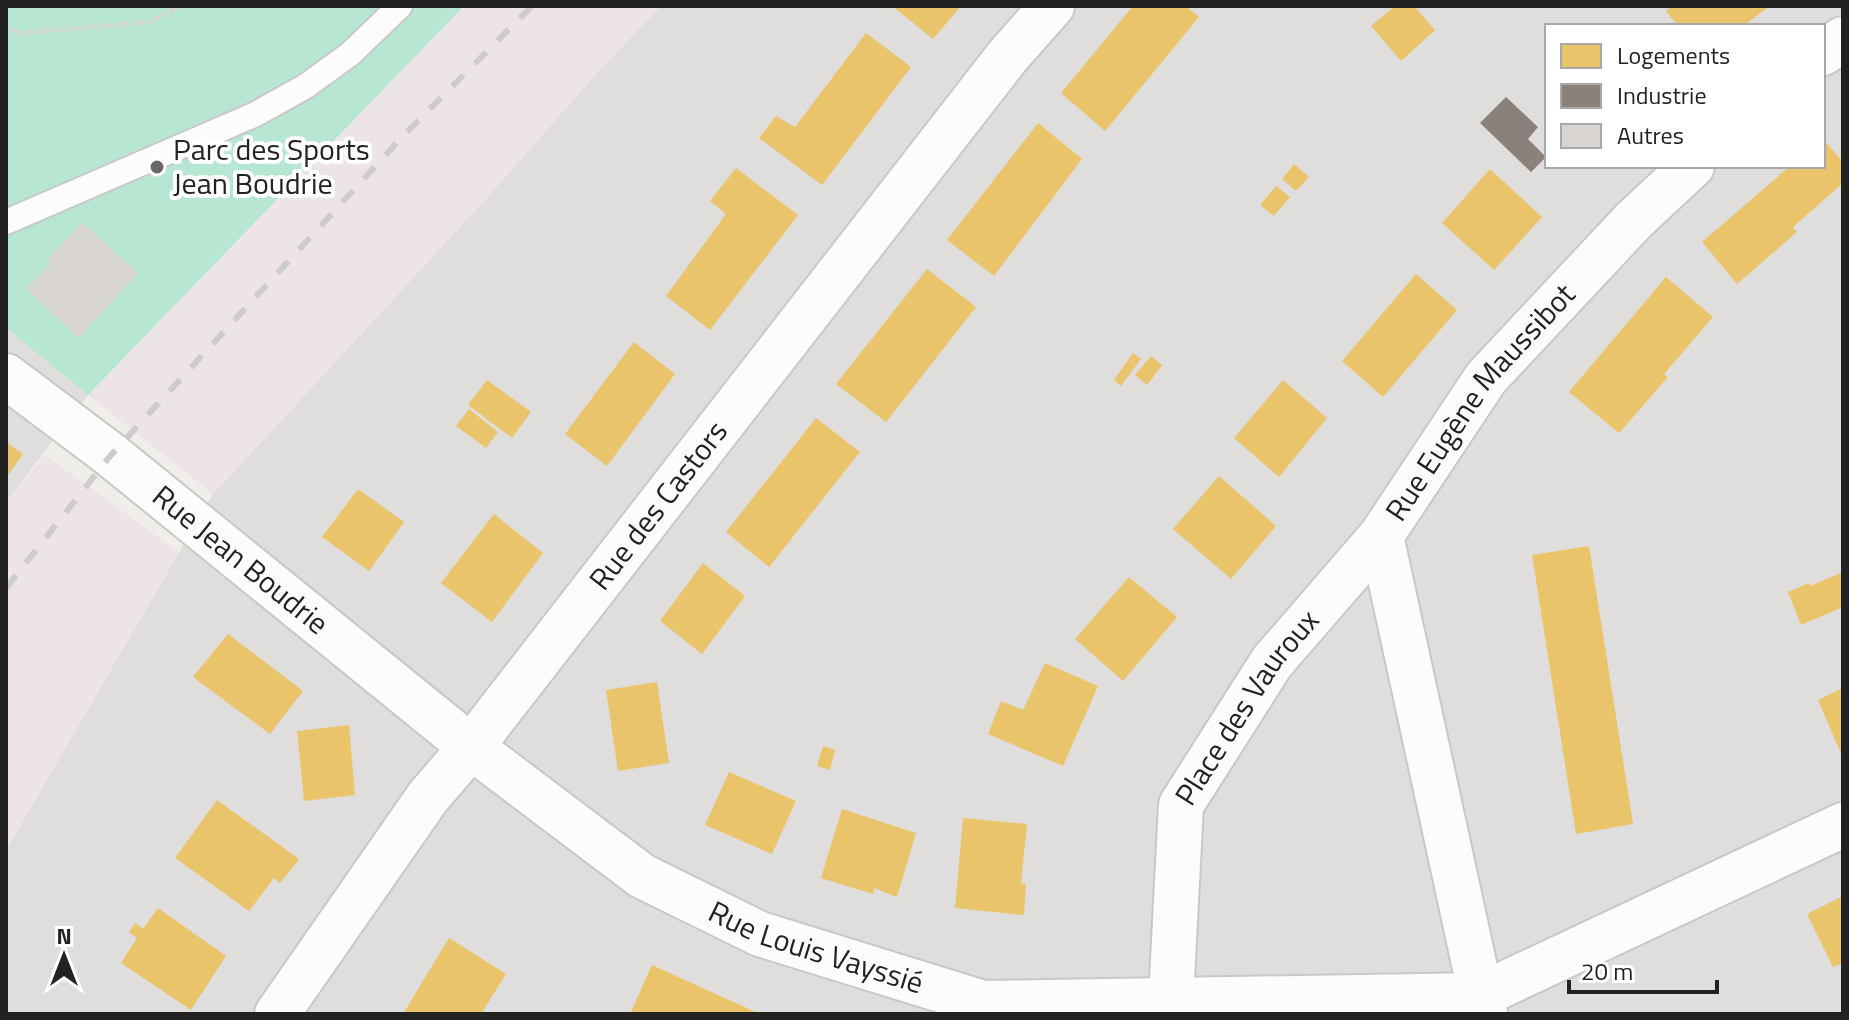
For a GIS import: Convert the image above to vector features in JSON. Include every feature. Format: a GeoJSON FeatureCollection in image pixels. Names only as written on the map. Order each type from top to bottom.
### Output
{"type":"FeatureCollection","features":[{"type":"Feature","properties":{"kind":"street","name":"Rue des Castors"},"geometry":{"type":"LineString","coordinates":[[277,1014],[428,797],[471,747],[1007,57],[1052,6]]}},
{"type":"Feature","properties":{"kind":"street"},"geometry":{"type":"LineString","coordinates":[[1825,52],[1843,39]]}},
{"type":"Feature","properties":{"kind":"street","name":"Rue Eugène Maussibot"},"geometry":{"type":"LineString","coordinates":[[1483,1005],[1381,536],[1486,378],[1634,220],[1690,168]]}},
{"type":"Feature","properties":{"kind":"street","name":"Rue Jean Boudrie"},"geometry":{"type":"LineString","coordinates":[[6,376],[111,455],[471,747]]}},
{"type":"Feature","properties":{"kind":"street","name":"Place des Vauroux"},"geometry":{"type":"LineString","coordinates":[[1171,999],[1181,805],[1272,662],[1381,536]]}},
{"type":"Feature","properties":{"kind":"street","name":"Rue Louis Vayssié"},"geometry":{"type":"LineString","coordinates":[[471,747],[642,876],[760,934],[982,1009],[1171,999],[1483,1005],[1843,825]]}},
{"type":"Feature","properties":{"kind":"lane"},"geometry":{"type":"LineString","coordinates":[[6,222],[256,114],[306,86],[350,54],[400,6]]}},
{"type":"Feature","properties":{"kind":"path"},"geometry":{"type":"LineString","coordinates":[[6,27],[21,33],[150,22],[181,6]]}},
{"type":"Feature","properties":{"kind":"shaded area"},"geometry":{"type":"Polygon","coordinates":[[[464,6],[661,6],[213,494],[88,395],[464,6]]]}},
{"type":"Feature","properties":{"kind":"shaded area"},"geometry":{"type":"Polygon","coordinates":[[[661,6],[1843,6],[1843,1014],[6,1014],[6,850],[213,494],[483,202],[602,67],[661,6]]]}},
{"type":"Feature","properties":{"kind":"shaded area"},"geometry":{"type":"Polygon","coordinates":[[[6,328],[88,395],[6,502],[6,328]]]}},
{"type":"Feature","properties":{"kind":"shaded area"},"geometry":{"type":"Polygon","coordinates":[[[45,455],[179,552],[6,850],[6,502],[45,455]]]}},
{"type":"Feature","properties":{"kind":"green space","name":"Parc des Sports Jean Boudrie"},"geometry":{"type":"Polygon","coordinates":[[[6,6],[464,6],[88,395],[6,328],[6,6]]]}},
{"type":"Feature","properties":{"kind":"building: Logements"},"geometry":{"type":"Polygon","coordinates":[[[892,6],[961,6],[933,39],[892,6]]]}},
{"type":"Feature","properties":{"kind":"building: Logements"},"geometry":{"type":"Polygon","coordinates":[[[1133,6],[1186,6],[1199,17],[1105,131],[1061,93],[1133,6]]]}},
{"type":"Feature","properties":{"kind":"building: Logements"},"geometry":{"type":"Polygon","coordinates":[[[1395,6],[1414,6],[1435,30],[1401,61],[1371,26],[1395,6]]]}},
{"type":"Feature","properties":{"kind":"building: Logements"},"geometry":{"type":"Polygon","coordinates":[[[1672,6],[1770,6],[1746,24],[1676,24],[1666,11],[1672,6]]]}},
{"type":"Feature","properties":{"kind":"building: Logements"},"geometry":{"type":"Polygon","coordinates":[[[866,33],[911,67],[822,185],[759,138],[776,116],[795,127],[866,33]]]}},
{"type":"Feature","properties":{"kind":"building: Logements"},"geometry":{"type":"Polygon","coordinates":[[[1038,123],[1082,159],[994,276],[947,240],[1038,123]]]}},
{"type":"Feature","properties":{"kind":"building: Logements"},"geometry":{"type":"Polygon","coordinates":[[[1825,141],[1843,162],[1843,183],[1793,227],[1797,232],[1737,284],[1702,242],[1788,168],[1825,168],[1825,141]]]}},
{"type":"Feature","properties":{"kind":"building: Logements"},"geometry":{"type":"Polygon","coordinates":[[[1294,164],[1309,177],[1296,191],[1282,179],[1294,164]]]}},
{"type":"Feature","properties":{"kind":"building: Logements"},"geometry":{"type":"Polygon","coordinates":[[[736,168],[798,215],[710,330],[666,296],[726,214],[710,201],[736,168]]]}},
{"type":"Feature","properties":{"kind":"building: Logements"},"geometry":{"type":"Polygon","coordinates":[[[1490,169],[1542,217],[1494,270],[1442,223],[1490,169]]]}},
{"type":"Feature","properties":{"kind":"building: Logements"},"geometry":{"type":"Polygon","coordinates":[[[1276,186],[1290,197],[1274,216],[1260,205],[1276,186]]]}},
{"type":"Feature","properties":{"kind":"building: Logements"},"geometry":{"type":"Polygon","coordinates":[[[927,269],[976,307],[886,422],[836,384],[927,269]]]}},
{"type":"Feature","properties":{"kind":"building: Logements"},"geometry":{"type":"Polygon","coordinates":[[[1416,274],[1457,310],[1383,397],[1342,361],[1416,274]]]}},
{"type":"Feature","properties":{"kind":"building: Logements"},"geometry":{"type":"Polygon","coordinates":[[[1666,277],[1713,317],[1664,374],[1668,377],[1619,433],[1569,392],[1666,277]]]}},
{"type":"Feature","properties":{"kind":"building: Logements"},"geometry":{"type":"Polygon","coordinates":[[[634,342],[675,374],[607,466],[565,434],[634,342]]]}},
{"type":"Feature","properties":{"kind":"building: Logements"},"geometry":{"type":"Polygon","coordinates":[[[1133,353],[1141,359],[1121,386],[1114,380],[1133,353]]]}},
{"type":"Feature","properties":{"kind":"building: Logements"},"geometry":{"type":"Polygon","coordinates":[[[1151,356],[1162,365],[1147,385],[1135,375],[1151,356]]]}},
{"type":"Feature","properties":{"kind":"building: Logements"},"geometry":{"type":"Polygon","coordinates":[[[487,380],[531,412],[512,438],[468,405],[487,380]]]}},
{"type":"Feature","properties":{"kind":"building: Logements"},"geometry":{"type":"Polygon","coordinates":[[[1283,380],[1327,418],[1279,477],[1234,438],[1283,380]]]}},
{"type":"Feature","properties":{"kind":"building: Logements"},"geometry":{"type":"Polygon","coordinates":[[[469,409],[498,432],[486,448],[456,426],[469,409]]]}},
{"type":"Feature","properties":{"kind":"building: Logements"},"geometry":{"type":"Polygon","coordinates":[[[816,418],[860,452],[769,567],[726,532],[816,418]]]}},
{"type":"Feature","properties":{"kind":"building: Logements"},"geometry":{"type":"Polygon","coordinates":[[[6,442],[23,454],[6,478],[6,442]]]}},
{"type":"Feature","properties":{"kind":"building: Logements"},"geometry":{"type":"Polygon","coordinates":[[[1219,476],[1276,526],[1231,579],[1173,529],[1219,476]]]}},
{"type":"Feature","properties":{"kind":"building: Logements"},"geometry":{"type":"Polygon","coordinates":[[[358,489],[404,522],[369,571],[322,537],[358,489]]]}},
{"type":"Feature","properties":{"kind":"building: Logements"},"geometry":{"type":"Polygon","coordinates":[[[494,514],[543,553],[492,622],[441,583],[494,514]]]}},
{"type":"Feature","properties":{"kind":"building: Logements"},"geometry":{"type":"Polygon","coordinates":[[[1589,546],[1633,824],[1576,834],[1532,555],[1589,546]]]}},
{"type":"Feature","properties":{"kind":"building: Logements"},"geometry":{"type":"Polygon","coordinates":[[[703,563],[745,596],[702,654],[660,621],[703,563]]]}},
{"type":"Feature","properties":{"kind":"building: Logements"},"geometry":{"type":"Polygon","coordinates":[[[1843,572],[1843,607],[1801,625],[1788,592],[1843,572]]]}},
{"type":"Feature","properties":{"kind":"building: Logements"},"geometry":{"type":"Polygon","coordinates":[[[1129,577],[1177,617],[1123,681],[1075,639],[1129,577]]]}},
{"type":"Feature","properties":{"kind":"building: Logements"},"geometry":{"type":"Polygon","coordinates":[[[228,634],[303,691],[270,734],[193,677],[228,634]]]}},
{"type":"Feature","properties":{"kind":"building: Logements"},"geometry":{"type":"Polygon","coordinates":[[[1045,663],[1098,686],[1063,766],[988,734],[1001,701],[1023,710],[1045,663]]]}},
{"type":"Feature","properties":{"kind":"building: Logements"},"geometry":{"type":"Polygon","coordinates":[[[657,682],[669,763],[618,771],[606,690],[657,682]]]}},
{"type":"Feature","properties":{"kind":"building: Logements"},"geometry":{"type":"Polygon","coordinates":[[[1843,688],[1843,758],[1818,700],[1843,688]]]}},
{"type":"Feature","properties":{"kind":"building: Logements"},"geometry":{"type":"Polygon","coordinates":[[[349,725],[355,795],[304,801],[297,731],[349,725]]]}},
{"type":"Feature","properties":{"kind":"building: Logements"},"geometry":{"type":"Polygon","coordinates":[[[823,746],[835,750],[830,770],[817,766],[823,746]]]}},
{"type":"Feature","properties":{"kind":"building: Logements"},"geometry":{"type":"Polygon","coordinates":[[[729,772],[796,801],[772,854],[705,825],[729,772]]]}},
{"type":"Feature","properties":{"kind":"building: Logements"},"geometry":{"type":"Polygon","coordinates":[[[217,800],[299,859],[280,883],[274,878],[249,911],[175,858],[217,800]]]}},
{"type":"Feature","properties":{"kind":"building: Logements"},"geometry":{"type":"Polygon","coordinates":[[[842,809],[916,833],[897,897],[874,888],[873,894],[821,878],[842,809]]]}},
{"type":"Feature","properties":{"kind":"building: Logements"},"geometry":{"type":"Polygon","coordinates":[[[963,818],[1027,824],[1021,883],[1026,884],[1024,915],[955,908],[963,818]]]}},
{"type":"Feature","properties":{"kind":"building: Logements"},"geometry":{"type":"Polygon","coordinates":[[[1843,896],[1843,963],[1833,967],[1807,914],[1843,896]]]}},
{"type":"Feature","properties":{"kind":"building: Logements"},"geometry":{"type":"Polygon","coordinates":[[[158,908],[226,956],[191,1010],[121,963],[137,938],[129,932],[135,923],[143,929],[158,908]]]}},
{"type":"Feature","properties":{"kind":"building: Logements"},"geometry":{"type":"Polygon","coordinates":[[[449,938],[506,974],[481,1014],[403,1014],[449,938]]]}},
{"type":"Feature","properties":{"kind":"building: Logements"},"geometry":{"type":"Polygon","coordinates":[[[652,965],[760,1014],[630,1014],[652,965]]]}},
{"type":"Feature","properties":{"kind":"building: Industrie"},"geometry":{"type":"Polygon","coordinates":[[[1506,97],[1538,127],[1528,139],[1545,158],[1531,172],[1480,123],[1506,97]]]}},
{"type":"Feature","properties":{"kind":"building: Autres"},"geometry":{"type":"Polygon","coordinates":[[[82,222],[138,273],[79,338],[26,289],[51,263],[47,260],[82,222]]]}},
{"type":"Feature","properties":{"kind":"railway"},"geometry":{"type":"LineString","coordinates":[[6,588],[111,455],[403,136],[532,6]]}},
{"type":"Feature","properties":{"kind":"place","name":"Parc des Sports Jean Boudrie"},"geometry":{"type":"Point","coordinates":[157,167]}}]}
